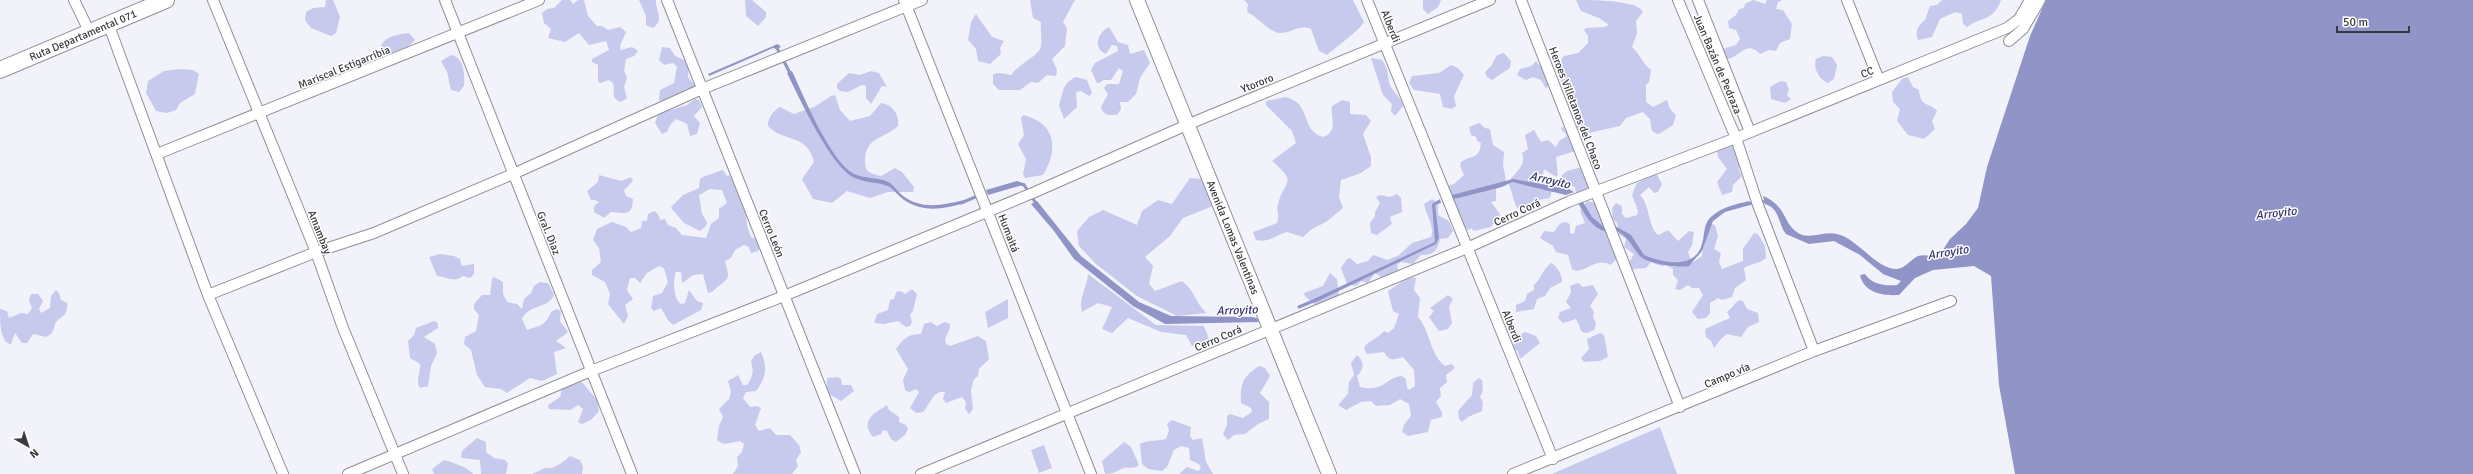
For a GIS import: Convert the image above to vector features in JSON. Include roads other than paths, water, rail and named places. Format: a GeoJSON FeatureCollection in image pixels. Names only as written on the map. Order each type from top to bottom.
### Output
{"type":"FeatureCollection","features":[{"type":"Feature","properties":{"kind":"main road","name":"Ruta Departamental 071"},"geometry":{"type":"LineString","coordinates":[[0,70],[89,31],[166,0]]}},
{"type":"Feature","properties":{"kind":"street"},"geometry":{"type":"LineString","coordinates":[[74,0],[89,31]]}},
{"type":"Feature","properties":{"kind":"street","name":"Amambay"},"geometry":{"type":"LineString","coordinates":[[212,0],[316,252],[343,328],[402,474]]}},
{"type":"Feature","properties":{"kind":"street","name":"Gral. Diaz"},"geometry":{"type":"LineString","coordinates":[[445,0],[632,474]]}},
{"type":"Feature","properties":{"kind":"street","name":"Mariscal Estigarribia"},"geometry":{"type":"LineString","coordinates":[[157,154],[259,115],[539,0]]}},
{"type":"Feature","properties":{"kind":"street","name":"Cerro León"},"geometry":{"type":"LineString","coordinates":[[667,0],[855,474]]}},
{"type":"Feature","properties":{"kind":"street"},"geometry":{"type":"LineString","coordinates":[[208,295],[316,252],[374,233],[513,174],[702,89],[796,52],[905,3],[922,0]]}},
{"type":"Feature","properties":{"kind":"street","name":"Avenida Lomas Valentinas"},"geometry":{"type":"LineString","coordinates":[[1137,0],[1189,124],[1329,474]]}},
{"type":"Feature","properties":{"kind":"street","name":"Alberdi"},"geometry":{"type":"LineString","coordinates":[[1367,0],[1553,458]]}},
{"type":"Feature","properties":{"kind":"street","name":"Ytororo"},"geometry":{"type":"LineString","coordinates":[[348,474],[591,371],[784,296],[1032,193],[1189,124],[1490,0]]}},
{"type":"Feature","properties":{"kind":"street","name":"Heroes Villetanos del Chaco"},"geometry":{"type":"LineString","coordinates":[[1521,0],[1680,407]]}},
{"type":"Feature","properties":{"kind":"street","name":"Juan Bazán de Pedraza"},"geometry":{"type":"LineString","coordinates":[[1678,0],[1736,138],[1758,205],[1814,351]]}},
{"type":"Feature","properties":{"kind":"street"},"geometry":{"type":"LineString","coordinates":[[1698,0],[1750,132]]}},
{"type":"Feature","properties":{"kind":"street"},"geometry":{"type":"LineString","coordinates":[[1848,0],[1879,80]]}},
{"type":"Feature","properties":{"kind":"street","name":"CC"},"geometry":{"type":"LineString","coordinates":[[1736,138],[2007,28],[2019,19],[2030,0]]}},
{"type":"Feature","properties":{"kind":"street"},"geometry":{"type":"LineString","coordinates":[[2009,41],[2023,29],[2040,0]]}},
{"type":"Feature","properties":{"kind":"street","name":"Humaitá"},"geometry":{"type":"LineString","coordinates":[[905,3],[1066,414],[1091,474]]}},
{"type":"Feature","properties":{"kind":"street"},"geometry":{"type":"LineString","coordinates":[[108,23],[208,295],[283,474]]}},
{"type":"Feature","properties":{"kind":"street"},"geometry":{"type":"LineString","coordinates":[[1595,192],[1736,138]]}},
{"type":"Feature","properties":{"kind":"street","name":"Cerro Corá"},"geometry":{"type":"LineString","coordinates":[[921,474],[1066,414],[1267,322],[1467,248],[1568,202],[1595,192]]}},
{"type":"Feature","properties":{"kind":"street","name":"Campo vía"},"geometry":{"type":"LineString","coordinates":[[1513,474],[1814,351],[1951,301]]}},
{"type":"Feature","properties":{"kind":"water"},"geometry":{"type":"Polygon","coordinates":[[[2046,0],[2473,0],[2473,474],[2015,474],[1999,385],[1991,276],[1974,266],[1933,270],[1915,278],[1899,295],[1881,294],[1870,290],[1862,281],[1860,275],[1865,274],[1875,283],[1884,285],[1897,285],[1901,281],[1883,274],[1860,255],[1834,241],[1809,244],[1786,234],[1776,213],[1770,206],[1765,204],[1763,196],[1771,200],[1781,210],[1790,225],[1798,233],[1807,236],[1832,233],[1837,234],[1852,241],[1882,265],[1890,268],[1900,268],[1918,256],[1939,256],[1950,239],[1966,224],[1978,208],[1987,167],[2030,36],[2046,0]]]}},
{"type":"Feature","properties":{"kind":"water"},"geometry":{"type":"Polygon","coordinates":[[[778,44],[781,47],[776,49],[773,48],[709,76],[708,74],[778,44]]]}},
{"type":"Feature","properties":{"kind":"water"},"geometry":{"type":"Polygon","coordinates":[[[792,71],[827,143],[845,167],[854,174],[886,181],[903,196],[925,205],[940,205],[964,200],[965,203],[934,209],[919,207],[904,200],[888,186],[859,180],[846,172],[836,161],[816,131],[787,73],[792,71]]]}},
{"type":"Feature","properties":{"kind":"water"},"geometry":{"type":"Polygon","coordinates":[[[1513,179],[1569,189],[1574,192],[1566,195],[1512,182],[1502,187],[1454,199],[1452,195],[1513,179]]]}},
{"type":"Feature","properties":{"kind":"water"},"geometry":{"type":"Polygon","coordinates":[[[1017,181],[1026,184],[988,195],[986,190],[1017,181]]]}},
{"type":"Feature","properties":{"kind":"water"},"geometry":{"type":"Polygon","coordinates":[[[1440,199],[1441,203],[1435,205],[1439,238],[1436,244],[1316,302],[1314,299],[1435,242],[1432,204],[1440,199]]]}},
{"type":"Feature","properties":{"kind":"water"},"geometry":{"type":"Polygon","coordinates":[[[1037,201],[1081,256],[1139,302],[1171,316],[1251,317],[1257,318],[1259,322],[1165,324],[1133,306],[1074,259],[1054,231],[1031,204],[1037,201]]]}},
{"type":"Feature","properties":{"kind":"water"},"geometry":{"type":"Polygon","coordinates":[[[1749,201],[1750,205],[1725,212],[1713,221],[1702,251],[1689,266],[1663,265],[1644,259],[1627,239],[1617,231],[1615,226],[1631,235],[1644,255],[1669,262],[1686,261],[1693,258],[1698,252],[1702,244],[1707,222],[1712,216],[1725,208],[1749,201]]]}},
{"type":"Feature","properties":{"kind":"water"},"geometry":{"type":"Polygon","coordinates":[[[1583,202],[1592,217],[1604,227],[1606,232],[1596,227],[1589,220],[1578,203],[1583,202]]]}},
{"type":"Feature","properties":{"kind":"waterway"},"geometry":{"type":"LineString","coordinates":[[776,46],[791,75]]}},
{"type":"Feature","properties":{"kind":"waterway","name":"Arroyito"},"geometry":{"type":"LineString","coordinates":[[1020,184],[1024,185],[1037,205]]}},
{"type":"Feature","properties":{"kind":"waterway","name":"Arroyito"},"geometry":{"type":"LineString","coordinates":[[961,203],[980,195]]}},
{"type":"Feature","properties":{"kind":"waterway","name":"Arroyito"},"geometry":{"type":"LineString","coordinates":[[1746,204],[1769,201]]}},
{"type":"Feature","properties":{"kind":"waterway","name":"Arroyito"},"geometry":{"type":"LineString","coordinates":[[1299,307],[1318,299]]}}]}
